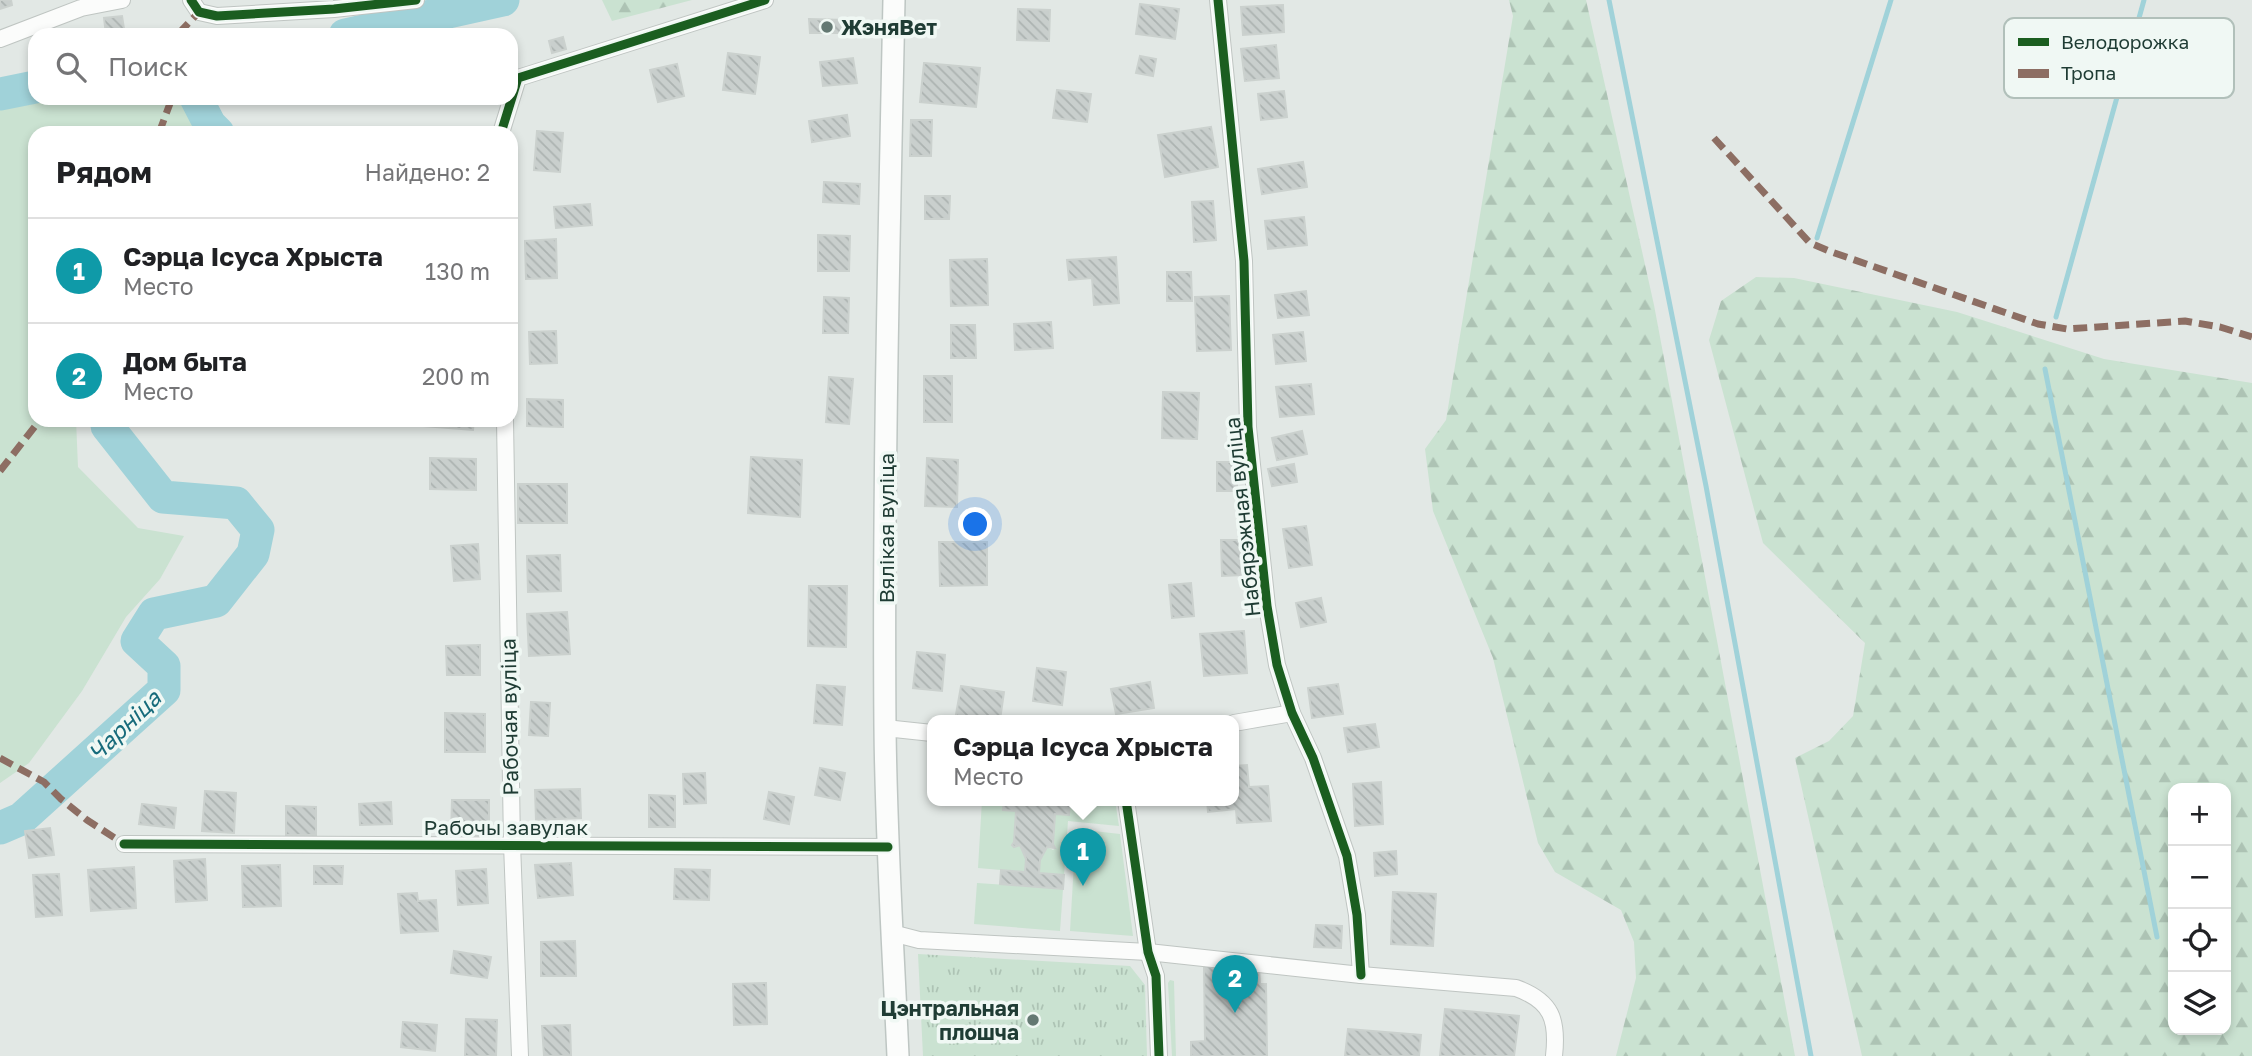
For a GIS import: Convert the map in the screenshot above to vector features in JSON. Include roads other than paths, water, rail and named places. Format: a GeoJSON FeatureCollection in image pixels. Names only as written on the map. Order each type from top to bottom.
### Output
{"type":"FeatureCollection","features":[{"type":"Feature","properties":{"kind":"main road","name":"Вялікая вуліца"},"geometry":{"type":"LineString","coordinates":[[894,0],[887,384],[885,728],[898,1056]]}},
{"type":"Feature","properties":{"kind":"street"},"geometry":{"type":"LineString","coordinates":[[0,38],[81,8],[122,0]]}},
{"type":"Feature","properties":{"kind":"street"},"geometry":{"type":"LineString","coordinates":[[195,6],[217,16],[334,9],[416,0]]}},
{"type":"Feature","properties":{"kind":"street"},"geometry":{"type":"LineString","coordinates":[[518,78],[765,0]]}},
{"type":"Feature","properties":{"kind":"street","name":"Набярэжная вуліца"},"geometry":{"type":"LineString","coordinates":[[1217,0],[1244,261],[1248,427],[1267,606],[1277,664],[1292,713],[1314,758],[1347,856],[1357,915],[1361,975]]}},
{"type":"Feature","properties":{"kind":"street"},"geometry":{"type":"LineString","coordinates":[[503,126],[510,105]]}},
{"type":"Feature","properties":{"kind":"street","name":"Рабочая вуліца"},"geometry":{"type":"LineString","coordinates":[[505,427],[512,844],[520,1056]]}},
{"type":"Feature","properties":{"kind":"street"},"geometry":{"type":"LineString","coordinates":[[1239,722],[1292,713]]}},
{"type":"Feature","properties":{"kind":"street"},"geometry":{"type":"LineString","coordinates":[[885,728],[927,732]]}},
{"type":"Feature","properties":{"kind":"street"},"geometry":{"type":"LineString","coordinates":[[1127,806],[1148,952],[1156,976],[1159,1056]]}},
{"type":"Feature","properties":{"kind":"street","name":"Рабочы завулак"},"geometry":{"type":"LineString","coordinates":[[124,844],[888,847]]}},
{"type":"Feature","properties":{"kind":"street"},"geometry":{"type":"LineString","coordinates":[[892,933],[919,940],[1148,952],[1361,975],[1516,988],[1532,994],[1545,1004],[1555,1022],[1554,1056]]}},
{"type":"Feature","properties":{"kind":"waterway","name":"Чарніца"},"geometry":{"type":"LineString","coordinates":[[377,28],[503,0]]}},
{"type":"Feature","properties":{"kind":"waterway"},"geometry":{"type":"LineString","coordinates":[[1609,0],[1706,486],[1811,1056]]}},
{"type":"Feature","properties":{"kind":"waterway"},"geometry":{"type":"LineString","coordinates":[[1817,238],[1891,0]]}},
{"type":"Feature","properties":{"kind":"waterway"},"geometry":{"type":"LineString","coordinates":[[2139,18],[2144,0]]}},
{"type":"Feature","properties":{"kind":"waterway"},"geometry":{"type":"LineString","coordinates":[[0,94],[28,88]]}},
{"type":"Feature","properties":{"kind":"waterway"},"geometry":{"type":"LineString","coordinates":[[2056,317],[2117,98]]}},
{"type":"Feature","properties":{"kind":"waterway","name":"Чарніца"},"geometry":{"type":"LineString","coordinates":[[200,105],[211,126]]}},
{"type":"Feature","properties":{"kind":"waterway"},"geometry":{"type":"LineString","coordinates":[[2045,369],[2157,937]]}},
{"type":"Feature","properties":{"kind":"waterway","name":"Чарніца"},"geometry":{"type":"LineString","coordinates":[[0,828],[21,819],[164,690],[164,666],[137,641],[154,614],[216,601],[253,554],[258,530],[236,503],[163,497],[108,427]]}},
{"type":"Feature","properties":{"kind":"place","name":"ЖэняВет"},"geometry":{"type":"Point","coordinates":[827,27]}},
{"type":"Feature","properties":{"kind":"place","name":"Сэрца Ісуса Хрыста"},"geometry":{"type":"Point","coordinates":[1083,886]}},
{"type":"Feature","properties":{"kind":"place","name":"Дом быта"},"geometry":{"type":"Point","coordinates":[1235,1013]}},
{"type":"Feature","properties":{"kind":"place","name":"Цэнтральная плошча"},"geometry":{"type":"Point","coordinates":[1033,1020]}}]}
